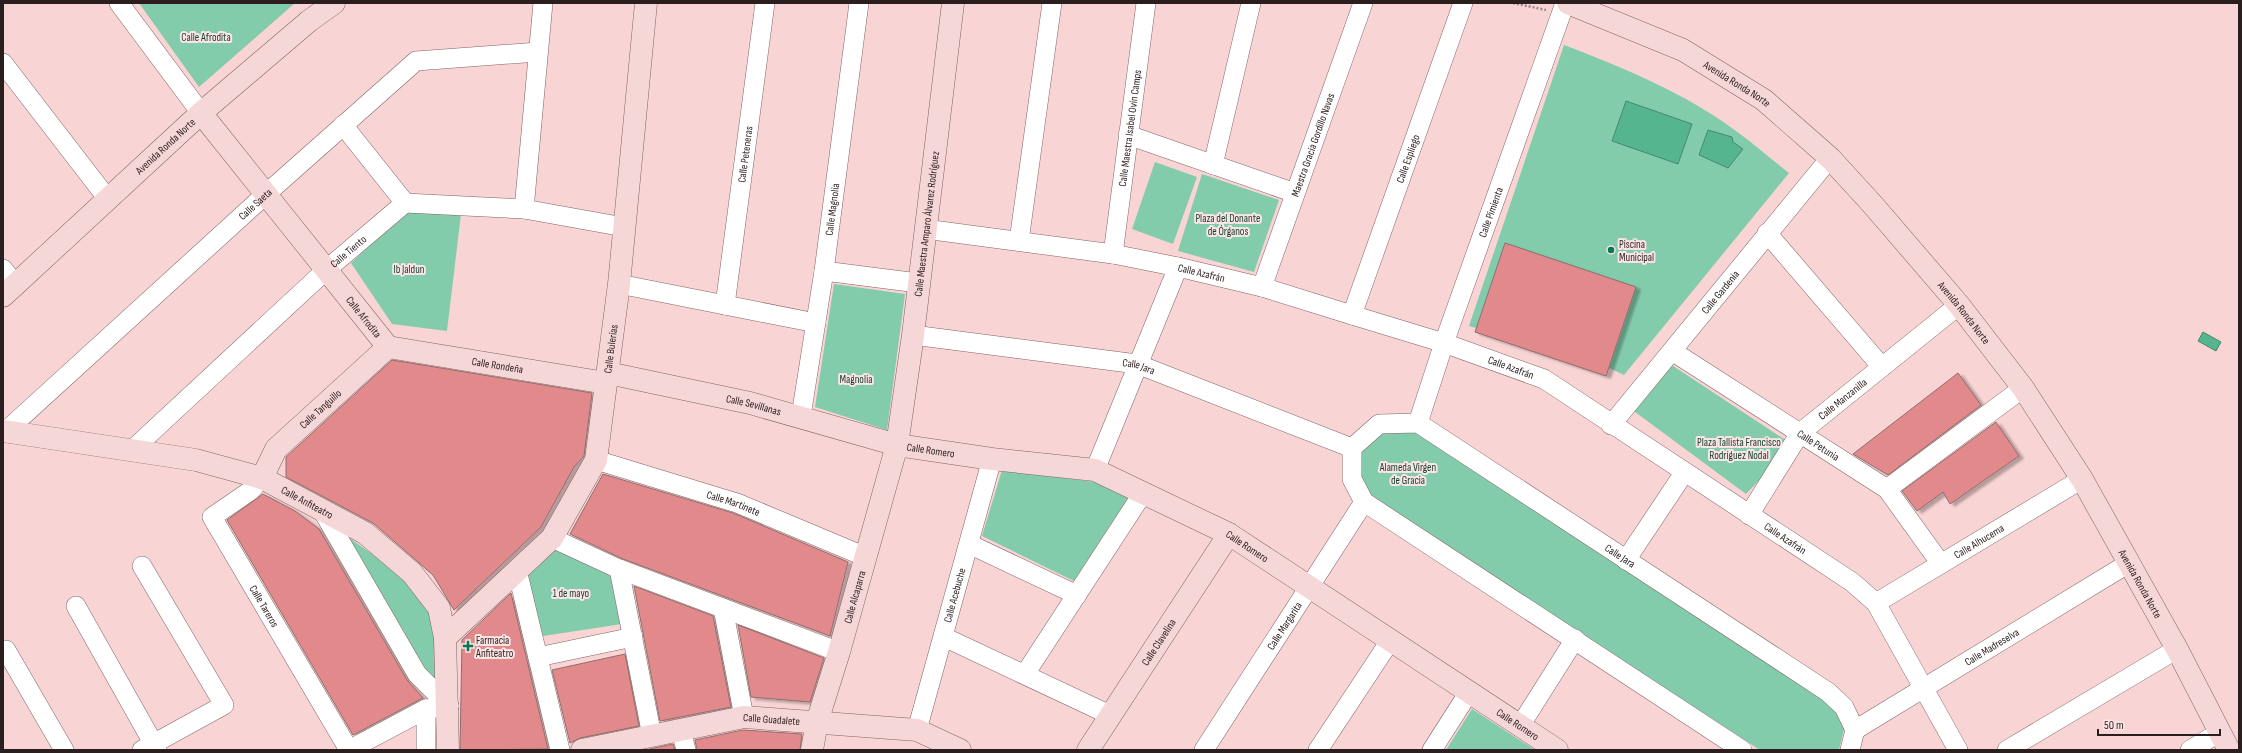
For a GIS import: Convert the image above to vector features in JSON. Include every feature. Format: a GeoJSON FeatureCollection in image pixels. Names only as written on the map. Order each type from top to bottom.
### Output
{"type":"FeatureCollection","features":[{"type":"Feature","properties":{"kind":"street","name":"Calle Afrodita"},"geometry":{"type":"LineString","coordinates":[[120,3],[201,114],[388,347]]}},
{"type":"Feature","properties":{"kind":"street","name":"Avenida Ronda Norte"},"geometry":{"type":"LineString","coordinates":[[7,283],[107,198],[201,114],[308,22],[334,3]]}},
{"type":"Feature","properties":{"kind":"street"},"geometry":{"type":"LineString","coordinates":[[524,209],[543,3]]}},
{"type":"Feature","properties":{"kind":"street","name":"Calle Bulerías"},"geometry":{"type":"LineString","coordinates":[[446,638],[552,538],[596,460],[619,284],[646,3]]}},
{"type":"Feature","properties":{"kind":"street","name":"Calle Peteneras"},"geometry":{"type":"LineString","coordinates":[[725,305],[765,3]]}},
{"type":"Feature","properties":{"kind":"street","name":"Calle Magnolia"},"geometry":{"type":"LineString","coordinates":[[800,416],[824,271],[859,3]]}},
{"type":"Feature","properties":{"kind":"street","name":"Calle Maestra Amparo Álvarez Rodríguez"},"geometry":{"type":"LineString","coordinates":[[897,445],[913,335],[918,283],[953,3]]}},
{"type":"Feature","properties":{"kind":"street"},"geometry":{"type":"LineString","coordinates":[[1019,241],[1052,3]]}},
{"type":"Feature","properties":{"kind":"street","name":"Calle Maestra Isabel Ovín Camps"},"geometry":{"type":"LineString","coordinates":[[1113,254],[1146,3]]}},
{"type":"Feature","properties":{"kind":"street"},"geometry":{"type":"LineString","coordinates":[[1213,165],[1251,3]]}},
{"type":"Feature","properties":{"kind":"street","name":"Maestra Gracia Gordillo Navas"},"geometry":{"type":"LineString","coordinates":[[1262,287],[1363,3]]}},
{"type":"Feature","properties":{"kind":"street","name":"Calle Espliego"},"geometry":{"type":"LineString","coordinates":[[1352,314],[1463,3]]}},
{"type":"Feature","properties":{"kind":"street","name":"Avenida Ronda Norte"},"geometry":{"type":"LineString","coordinates":[[1567,3],[1683,50],[1764,100],[1830,158],[1959,305],[2023,388],[2082,479],[2177,649],[2224,741]]}},
{"type":"Feature","properties":{"kind":"street","name":"Calle Pimienta"},"geometry":{"type":"LineString","coordinates":[[1418,423],[1444,343],[1567,3]]}},
{"type":"Feature","properties":{"kind":"street","name":"Calle Saeta"},"geometry":{"type":"LineString","coordinates":[[5,431],[342,125],[416,61],[538,52]]}},
{"type":"Feature","properties":{"kind":"street"},"geometry":{"type":"LineString","coordinates":[[3,63],[107,198]]}},
{"type":"Feature","properties":{"kind":"street"},"geometry":{"type":"LineString","coordinates":[[342,125],[405,203],[524,209],[624,227]]}},
{"type":"Feature","properties":{"kind":"street"},"geometry":{"type":"LineString","coordinates":[[1128,135],[1295,193]]}},
{"type":"Feature","properties":{"kind":"street","name":"Calle Gardenia"},"geometry":{"type":"LineString","coordinates":[[1611,425],[1830,158]]}},
{"type":"Feature","properties":{"kind":"street","name":"Calle Tiento"},"geometry":{"type":"LineString","coordinates":[[131,451],[326,270],[405,203]]}},
{"type":"Feature","properties":{"kind":"street","name":"Calle Azafrán"},"geometry":{"type":"LineString","coordinates":[[925,229],[1113,254],[1178,267],[1262,287],[1444,343],[1544,379],[1611,425],[1852,582],[1876,603],[1958,750]]}},
{"type":"Feature","properties":{"kind":"street"},"geometry":{"type":"LineString","coordinates":[[1767,233],[1882,367]]}},
{"type":"Feature","properties":{"kind":"street"},"geometry":{"type":"LineString","coordinates":[[1095,470],[1137,364],[1178,267]]}},
{"type":"Feature","properties":{"kind":"street"},"geometry":{"type":"LineString","coordinates":[[824,271],[918,283]]}},
{"type":"Feature","properties":{"kind":"street"},"geometry":{"type":"LineString","coordinates":[[619,284],[816,323]]}},
{"type":"Feature","properties":{"kind":"street","name":"Calle Manzanilla"},"geometry":{"type":"LineString","coordinates":[[1749,515],[1800,433],[1959,305]]}},
{"type":"Feature","properties":{"kind":"street","name":"Calle Jara"},"geometry":{"type":"LineString","coordinates":[[913,335],[1137,364],[1352,448]]}},
{"type":"Feature","properties":{"kind":"street","name":"Calle Rondeña"},"geometry":{"type":"LineString","coordinates":[[388,347],[607,378]]}},
{"type":"Feature","properties":{"kind":"street","name":"Calle Tanguillo"},"geometry":{"type":"LineString","coordinates":[[262,478],[276,449],[388,347]]}},
{"type":"Feature","properties":{"kind":"street","name":"Calle Petunia"},"geometry":{"type":"LineString","coordinates":[[1672,351],[1887,489],[1941,564]]}},
{"type":"Feature","properties":{"kind":"street","name":"Calle Sevillanas"},"geometry":{"type":"LineString","coordinates":[[607,378],[800,416],[897,445]]}},
{"type":"Feature","properties":{"kind":"street"},"geometry":{"type":"LineString","coordinates":[[1887,489],[2023,388]]}},
{"type":"Feature","properties":{"kind":"street"},"geometry":{"type":"LineString","coordinates":[[1418,423],[1379,424],[1352,448],[1352,479],[1364,502],[1576,639],[1742,750]]}},
{"type":"Feature","properties":{"kind":"street","name":"Calle Jara"},"geometry":{"type":"LineString","coordinates":[[1418,423],[1828,692],[1844,707],[1855,730]]}},
{"type":"Feature","properties":{"kind":"street","name":"Calle Anfiteatro"},"geometry":{"type":"LineString","coordinates":[[5,431],[196,460],[262,478],[365,532],[412,572],[439,608],[446,638],[449,706],[448,750]]}},
{"type":"Feature","properties":{"kind":"street","name":"Calle Romero"},"geometry":{"type":"LineString","coordinates":[[897,445],[992,459],[1095,470],[1229,534],[1310,589],[1557,750]]}},
{"type":"Feature","properties":{"kind":"street","name":"Calle Alcaparra"},"geometry":{"type":"LineString","coordinates":[[812,750],[817,722],[839,652],[897,445]]}},
{"type":"Feature","properties":{"kind":"street","name":"Calle Acebuche"},"geometry":{"type":"LineString","coordinates":[[917,730],[944,637],[992,459]]}},
{"type":"Feature","properties":{"kind":"street","name":"Calle Martinete"},"geometry":{"type":"LineString","coordinates":[[596,460],[737,503],[866,557]]}},
{"type":"Feature","properties":{"kind":"street"},"geometry":{"type":"LineString","coordinates":[[1626,560],[1684,473]]}},
{"type":"Feature","properties":{"kind":"street","name":"Calle Tareros"},"geometry":{"type":"LineString","coordinates":[[262,478],[250,491],[212,517],[349,750]]}},
{"type":"Feature","properties":{"kind":"street","name":"Calle Alhucema"},"geometry":{"type":"LineString","coordinates":[[1876,603],[2082,479]]}},
{"type":"Feature","properties":{"kind":"street"},"geometry":{"type":"LineString","coordinates":[[1025,674],[1143,493]]}},
{"type":"Feature","properties":{"kind":"street","name":"Calle Margarita"},"geometry":{"type":"LineString","coordinates":[[1204,750],[1310,589],[1364,502]]}},
{"type":"Feature","properties":{"kind":"street"},"geometry":{"type":"LineString","coordinates":[[322,510],[417,674],[449,706]]}},
{"type":"Feature","properties":{"kind":"street","name":"Calle Clavelina"},"geometry":{"type":"LineString","coordinates":[[1088,750],[1229,534]]}},
{"type":"Feature","properties":{"kind":"street"},"geometry":{"type":"LineString","coordinates":[[552,538],[619,569],[839,652]]}},
{"type":"Feature","properties":{"kind":"street"},"geometry":{"type":"LineString","coordinates":[[969,544],[1077,595]]}},
{"type":"Feature","properties":{"kind":"street","name":"Calle Madreselva"},"geometry":{"type":"LineString","coordinates":[[1855,730],[2129,563]]}},
{"type":"Feature","properties":{"kind":"street"},"geometry":{"type":"LineString","coordinates":[[76,606],[151,748],[224,705],[142,566]]}},
{"type":"Feature","properties":{"kind":"street"},"geometry":{"type":"LineString","coordinates":[[619,569],[652,736]]}},
{"type":"Feature","properties":{"kind":"street"},"geometry":{"type":"LineString","coordinates":[[517,570],[560,750]]}},
{"type":"Feature","properties":{"kind":"street"},"geometry":{"type":"LineString","coordinates":[[723,608],[744,717]]}},
{"type":"Feature","properties":{"kind":"street"},"geometry":{"type":"LineString","coordinates":[[538,657],[633,637]]}},
{"type":"Feature","properties":{"kind":"street"},"geometry":{"type":"LineString","coordinates":[[944,637],[1110,715]]}},
{"type":"Feature","properties":{"kind":"street"},"geometry":{"type":"LineString","coordinates":[[1520,726],[1576,639]]}},
{"type":"Feature","properties":{"kind":"street"},"geometry":{"type":"LineString","coordinates":[[1318,750],[1390,641]]}},
{"type":"Feature","properties":{"kind":"street"},"geometry":{"type":"LineString","coordinates":[[2007,750],[2177,649]]}},
{"type":"Feature","properties":{"kind":"street"},"geometry":{"type":"LineString","coordinates":[[6,650],[64,750]]}},
{"type":"Feature","properties":{"kind":"street"},"geometry":{"type":"LineString","coordinates":[[1432,750],[1468,692]]}},
{"type":"Feature","properties":{"kind":"street"},"geometry":{"type":"LineString","coordinates":[[349,750],[426,709],[449,706]]}},
{"type":"Feature","properties":{"kind":"street"},"geometry":{"type":"LineString","coordinates":[[426,709],[426,750]]}},
{"type":"Feature","properties":{"kind":"street","name":"Calle Guadalete"},"geometry":{"type":"LineString","coordinates":[[582,750],[652,736],[683,740],[744,717],[917,730],[960,750]]}},
{"type":"Feature","properties":{"kind":"street"},"geometry":{"type":"LineString","coordinates":[[1850,750],[1855,730]]}},
{"type":"Feature","properties":{"kind":"street"},"geometry":{"type":"LineString","coordinates":[[2190,750],[2224,741]]}},
{"type":"Feature","properties":{"kind":"green space","name":"Calle Afrodita"},"geometry":{"type":"Polygon","coordinates":[[[139,3],[295,3],[199,87],[139,3]]]}},
{"type":"Feature","properties":{"kind":"green space","name":"Piscina Municipal"},"geometry":{"type":"Polygon","coordinates":[[[1564,45],[1631,72],[1675,93],[1716,117],[1736,131],[1789,173],[1624,375],[1609,368],[1606,376],[1475,332],[1476,328],[1469,326],[1564,45]]]}},
{"type":"Feature","properties":{"kind":"green space"},"geometry":{"type":"Polygon","coordinates":[[[1155,162],[1197,177],[1173,244],[1132,229],[1155,162]]]}},
{"type":"Feature","properties":{"kind":"green space","name":"Plaza del Donante de Órganos"},"geometry":{"type":"Polygon","coordinates":[[[1202,174],[1279,200],[1254,272],[1178,251],[1202,174]]]}},
{"type":"Feature","properties":{"kind":"green space","name":"Ib Jaldun"},"geometry":{"type":"Polygon","coordinates":[[[406,211],[461,214],[447,331],[392,324],[351,263],[406,211]]]}},
{"type":"Feature","properties":{"kind":"green space","name":"Magnolia"},"geometry":{"type":"Polygon","coordinates":[[[834,284],[905,294],[887,430],[815,407],[834,284]]]}},
{"type":"Feature","properties":{"kind":"green space","name":"Plaza Tallista Francisco Rodríguez Nodal"},"geometry":{"type":"Polygon","coordinates":[[[1664,360],[1793,445],[1746,494],[1627,406],[1664,360]]]}},
{"type":"Feature","properties":{"kind":"green space","name":"Alameda Virgen de Gracia"},"geometry":{"type":"Polygon","coordinates":[[[1382,430],[1416,431],[1825,698],[1845,725],[1839,750],[1760,750],[1370,496],[1357,476],[1360,451],[1382,430]]]}},
{"type":"Feature","properties":{"kind":"green space"},"geometry":{"type":"Polygon","coordinates":[[[1002,470],[1095,482],[1128,498],[1074,581],[982,536],[1002,470]]]}},
{"type":"Feature","properties":{"kind":"green space"},"geometry":{"type":"Polygon","coordinates":[[[345,535],[385,564],[412,588],[423,601],[431,615],[436,629],[438,644],[438,690],[345,535]]]}},
{"type":"Feature","properties":{"kind":"green space","name":"1 de mayo"},"geometry":{"type":"Polygon","coordinates":[[[549,541],[615,571],[622,624],[543,636],[524,568],[549,541]]]}},
{"type":"Feature","properties":{"kind":"green space"},"geometry":{"type":"Polygon","coordinates":[[[1472,709],[1535,750],[1446,750],[1472,709]]]}},
{"type":"Feature","properties":{"kind":"shaded area"},"geometry":{"type":"Polygon","coordinates":[[[1626,101],[1692,124],[1678,164],[1612,141],[1626,101]]]}},
{"type":"Feature","properties":{"kind":"shaded area"},"geometry":{"type":"Polygon","coordinates":[[[1708,130],[1732,137],[1733,142],[1743,149],[1728,168],[1699,155],[1708,130]]]}},
{"type":"Feature","properties":{"kind":"shaded area"},"geometry":{"type":"Polygon","coordinates":[[[2203,332],[2221,342],[2216,351],[2198,341],[2203,332]]]}},
{"type":"Feature","properties":{"kind":"building"},"geometry":{"type":"Polygon","coordinates":[[[1505,243],[1636,287],[1606,376],[1475,332],[1505,243]]]}},
{"type":"Feature","properties":{"kind":"building"},"geometry":{"type":"Polygon","coordinates":[[[392,360],[592,393],[584,456],[574,467],[541,527],[454,610],[433,575],[373,523],[286,477],[286,457],[392,360]]]}},
{"type":"Feature","properties":{"kind":"building"},"geometry":{"type":"Polygon","coordinates":[[[1958,373],[1981,405],[1888,475],[1853,454],[1958,373]]]}},
{"type":"Feature","properties":{"kind":"building"},"geometry":{"type":"Polygon","coordinates":[[[1996,422],[2019,456],[1950,504],[1943,492],[1917,511],[1902,491],[1996,422]]]}},
{"type":"Feature","properties":{"kind":"building"},"geometry":{"type":"Polygon","coordinates":[[[603,474],[733,513],[848,562],[830,636],[623,559],[570,534],[603,474]]]}},
{"type":"Feature","properties":{"kind":"building"},"geometry":{"type":"Polygon","coordinates":[[[263,494],[295,511],[319,529],[407,680],[423,698],[353,735],[227,520],[263,494]]]}},
{"type":"Feature","properties":{"kind":"building"},"geometry":{"type":"Polygon","coordinates":[[[634,586],[713,616],[731,707],[660,721],[634,586]]]}},
{"type":"Feature","properties":{"kind":"building"},"geometry":{"type":"Polygon","coordinates":[[[511,593],[548,749],[460,750],[462,640],[511,593]]]}},
{"type":"Feature","properties":{"kind":"building"},"geometry":{"type":"Polygon","coordinates":[[[738,625],[824,658],[810,702],[751,697],[738,625]]]}},
{"type":"Feature","properties":{"kind":"building"},"geometry":{"type":"Polygon","coordinates":[[[625,654],[639,726],[580,738],[570,743],[552,670],[625,654]]]}},
{"type":"Feature","properties":{"kind":"building"},"geometry":{"type":"Polygon","coordinates":[[[743,730],[802,734],[800,750],[697,750],[695,740],[743,730]]]}},
{"type":"Feature","properties":{"kind":"building"},"geometry":{"type":"Polygon","coordinates":[[[673,744],[675,750],[645,750],[673,744]]]}},
{"type":"Feature","properties":{"kind":"place","name":"Piscina Municipal"},"geometry":{"type":"Point","coordinates":[1611,250]}},
{"type":"Feature","properties":{"kind":"place","name":"Farmacia Anfiteatro"},"geometry":{"type":"Point","coordinates":[468,646]}}]}
